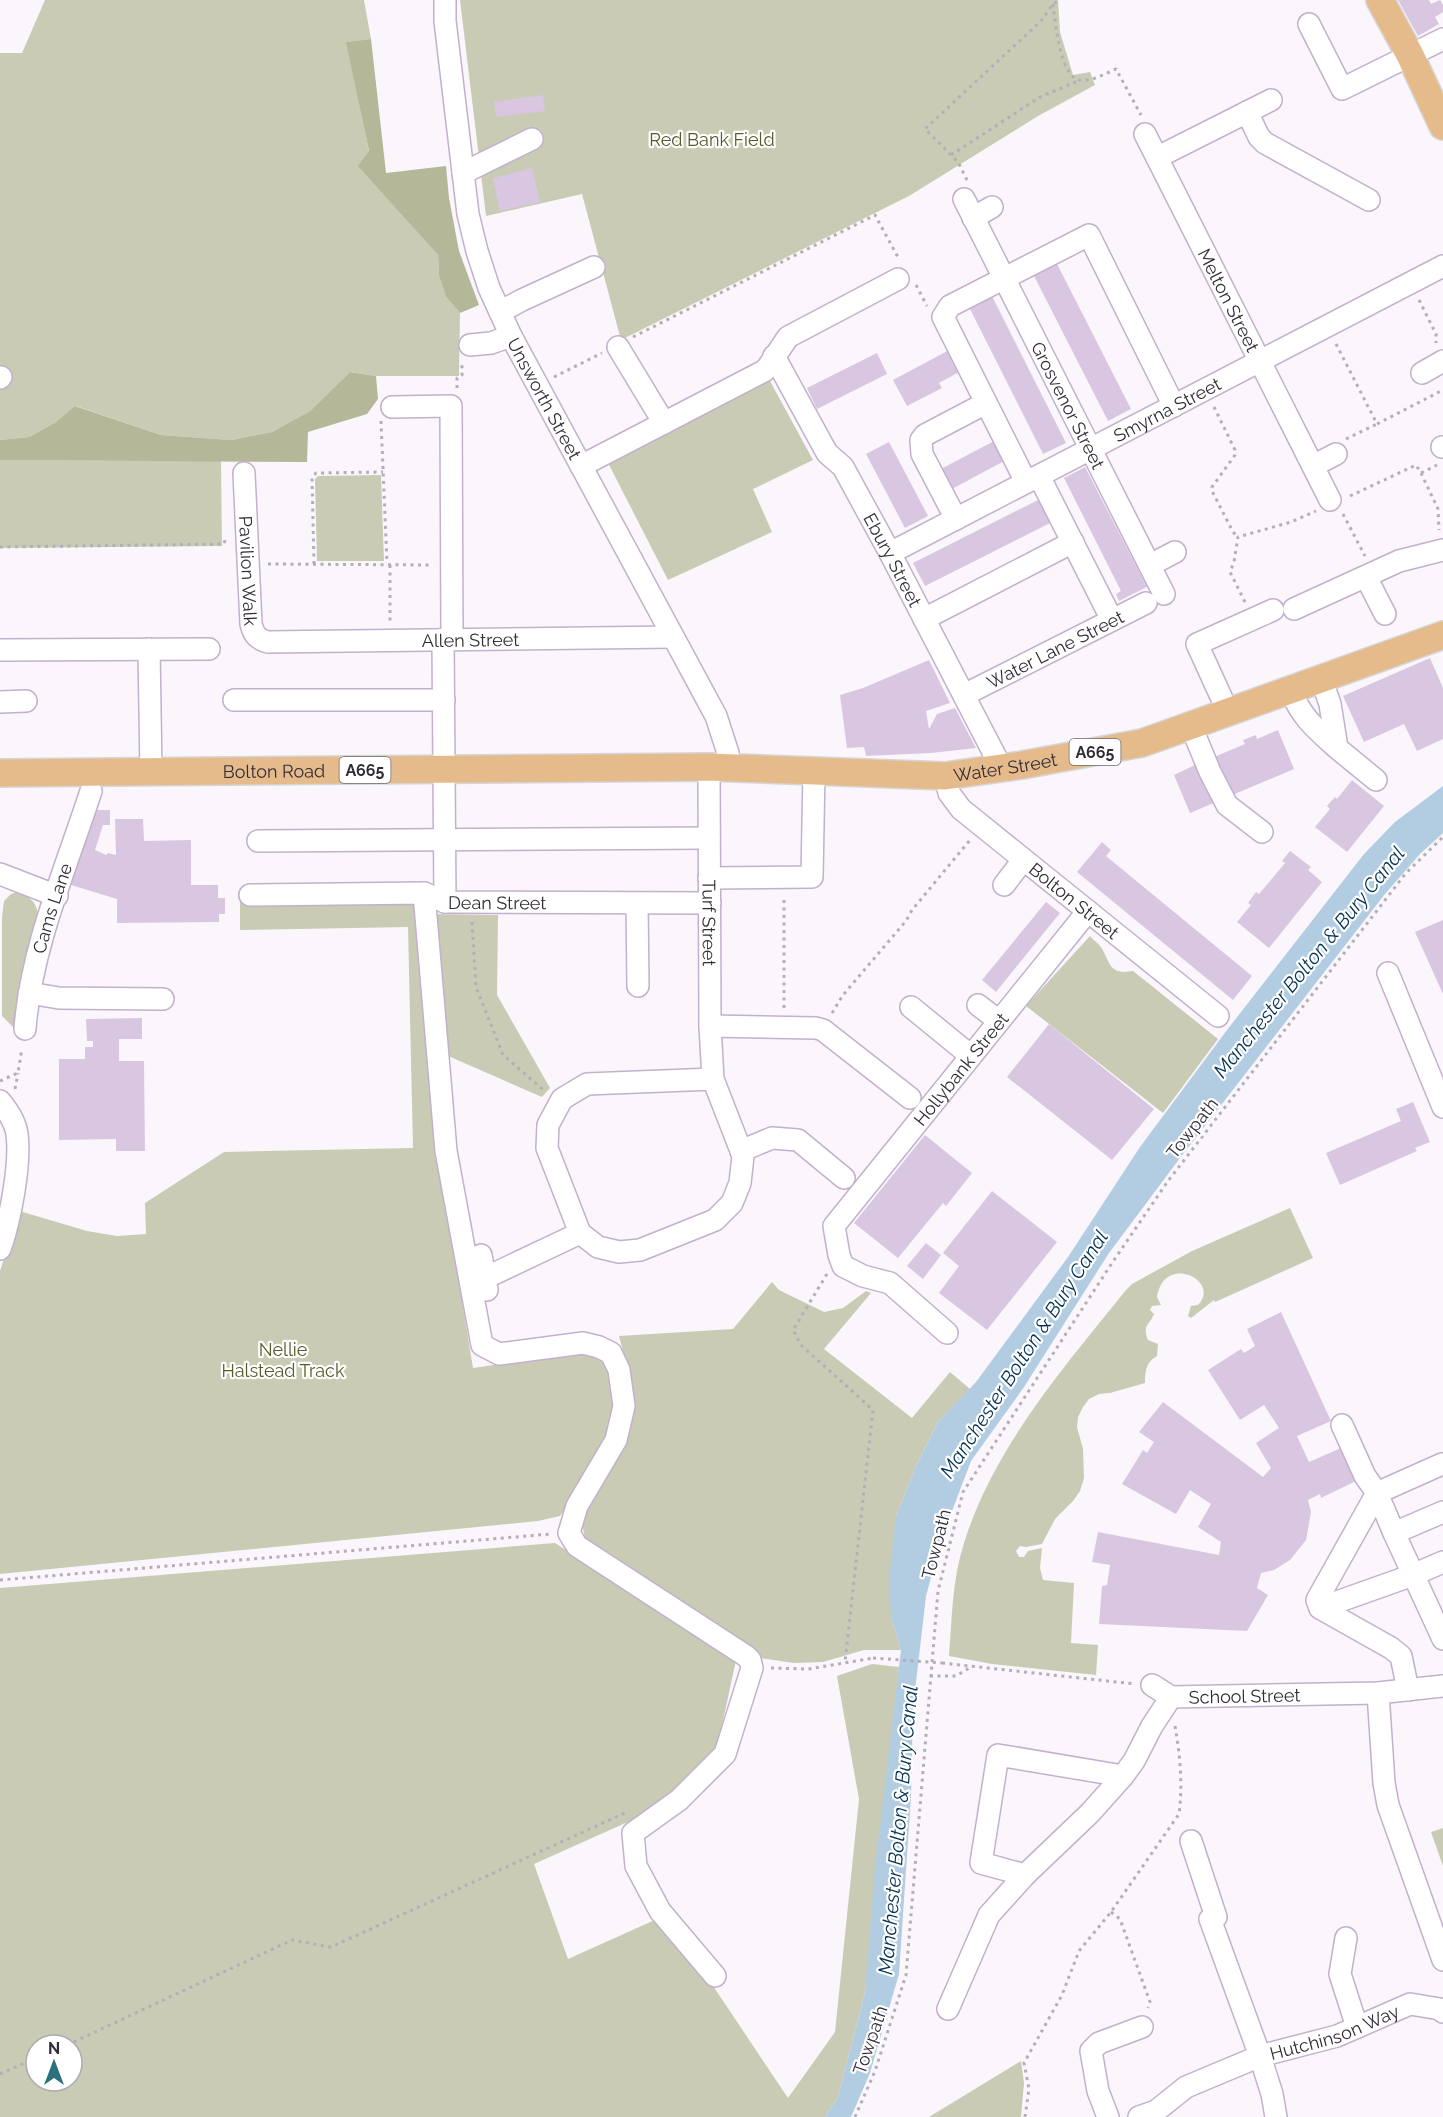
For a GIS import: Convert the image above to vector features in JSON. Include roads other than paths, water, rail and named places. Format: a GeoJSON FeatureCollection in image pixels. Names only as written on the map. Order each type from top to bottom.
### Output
{"type":"FeatureCollection","features":[{"type":"Feature","properties":{"kind":"main road"},"geometry":{"type":"LineString","coordinates":[[1380,0],[1410,55],[1443,126]]}},
{"type":"Feature","properties":{"kind":"main road","name":"Water Street"},"geometry":{"type":"LineString","coordinates":[[719,768],[945,776],[1142,744],[1443,635]]}},
{"type":"Feature","properties":{"kind":"main road","name":"Bolton Road"},"geometry":{"type":"LineString","coordinates":[[0,773],[719,768]]}},
{"type":"Feature","properties":{"kind":"street","name":"Unsworth Street"},"geometry":{"type":"LineString","coordinates":[[445,0],[468,214],[489,288],[511,336],[716,716],[728,753],[719,768]]}},
{"type":"Feature","properties":{"kind":"street"},"geometry":{"type":"LineString","coordinates":[[1309,24],[1342,89],[1443,39]]}},
{"type":"Feature","properties":{"kind":"street"},"geometry":{"type":"LineString","coordinates":[[1158,157],[1271,100]]}},
{"type":"Feature","properties":{"kind":"street"},"geometry":{"type":"LineString","coordinates":[[1247,112],[1259,137],[1265,143],[1339,194],[1369,200]]}},
{"type":"Feature","properties":{"kind":"street","name":"Melton Street"},"geometry":{"type":"LineString","coordinates":[[1145,134],[1313,466],[1333,501]]}},
{"type":"Feature","properties":{"kind":"street"},"geometry":{"type":"LineString","coordinates":[[463,173],[532,138]]}},
{"type":"Feature","properties":{"kind":"street","name":"Grosvenor Street"},"geometry":{"type":"LineString","coordinates":[[992,207],[969,208],[1150,565],[1155,598]]}},
{"type":"Feature","properties":{"kind":"street"},"geometry":{"type":"LineString","coordinates":[[1112,620],[1073,542],[986,404],[943,317],[950,306],[1089,235],[1174,406]]}},
{"type":"Feature","properties":{"kind":"street","name":"Smyrna Street"},"geometry":{"type":"LineString","coordinates":[[890,553],[1443,266]]}},
{"type":"Feature","properties":{"kind":"street"},"geometry":{"type":"LineString","coordinates":[[500,312],[594,267]]}},
{"type":"Feature","properties":{"kind":"street"},"geometry":{"type":"LineString","coordinates":[[581,466],[764,371],[788,337],[902,276]]}},
{"type":"Feature","properties":{"kind":"street"},"geometry":{"type":"LineString","coordinates":[[470,345],[491,343],[511,336]]}},
{"type":"Feature","properties":{"kind":"street"},"geometry":{"type":"LineString","coordinates":[[618,347],[664,423]]}},
{"type":"Feature","properties":{"kind":"street"},"geometry":{"type":"LineString","coordinates":[[1422,373],[1441,353]]}},
{"type":"Feature","properties":{"kind":"street","name":"Ebury Street"},"geometry":{"type":"LineString","coordinates":[[774,356],[827,453],[843,467],[1002,768]]}},
{"type":"Feature","properties":{"kind":"street"},"geometry":{"type":"LineString","coordinates":[[956,519],[922,454],[921,440],[925,435],[986,404]]}},
{"type":"Feature","properties":{"kind":"street"},"geometry":{"type":"LineString","coordinates":[[392,406],[451,406],[451,564],[444,700],[445,902]]}},
{"type":"Feature","properties":{"kind":"street"},"geometry":{"type":"LineString","coordinates":[[1313,466],[1336,454]]}},
{"type":"Feature","properties":{"kind":"street","name":"Pavilion Walk"},"geometry":{"type":"LineString","coordinates":[[240,484],[249,564],[253,633],[259,639],[268,642]]}},
{"type":"Feature","properties":{"kind":"street"},"geometry":{"type":"LineString","coordinates":[[924,619],[1073,542]]}},
{"type":"Feature","properties":{"kind":"street"},"geometry":{"type":"LineString","coordinates":[[1228,712],[1197,644],[1268,615],[1342,589],[1399,561],[1441,551]]}},
{"type":"Feature","properties":{"kind":"street"},"geometry":{"type":"LineString","coordinates":[[1150,565],[1175,552]]}},
{"type":"Feature","properties":{"kind":"street"},"geometry":{"type":"LineString","coordinates":[[1370,576],[1385,614]]}},
{"type":"Feature","properties":{"kind":"street","name":"Water Lane Street"},"geometry":{"type":"LineString","coordinates":[[964,695],[1155,598]]}},
{"type":"Feature","properties":{"kind":"street","name":"Allen Street"},"geometry":{"type":"LineString","coordinates":[[268,642],[673,637]]}},
{"type":"Feature","properties":{"kind":"street"},"geometry":{"type":"LineString","coordinates":[[149,649],[151,772]]}},
{"type":"Feature","properties":{"kind":"street"},"geometry":{"type":"LineString","coordinates":[[0,650],[208,649]]}},
{"type":"Feature","properties":{"kind":"street"},"geometry":{"type":"LineString","coordinates":[[1321,678],[1330,704],[1337,748]]}},
{"type":"Feature","properties":{"kind":"street"},"geometry":{"type":"LineString","coordinates":[[1290,690],[1306,719],[1376,780]]}},
{"type":"Feature","properties":{"kind":"street"},"geometry":{"type":"LineString","coordinates":[[234,700],[444,700]]}},
{"type":"Feature","properties":{"kind":"street"},"geometry":{"type":"LineString","coordinates":[[0,702],[26,701]]}},
{"type":"Feature","properties":{"kind":"street"},"geometry":{"type":"LineString","coordinates":[[1191,726],[1227,805],[1262,832]]}},
{"type":"Feature","properties":{"kind":"street","name":"Turf Street"},"geometry":{"type":"LineString","coordinates":[[713,1079],[710,1026],[709,838],[719,768]]}},
{"type":"Feature","properties":{"kind":"street"},"geometry":{"type":"LineString","coordinates":[[709,878],[812,877],[814,771]]}},
{"type":"Feature","properties":{"kind":"street","name":"Bolton Street"},"geometry":{"type":"LineString","coordinates":[[945,776],[954,801],[981,826],[1218,1016]]}},
{"type":"Feature","properties":{"kind":"street","name":"Cams Lane"},"geometry":{"type":"LineString","coordinates":[[25,1029],[35,964],[92,791]]}},
{"type":"Feature","properties":{"kind":"street"},"geometry":{"type":"LineString","coordinates":[[258,841],[709,838]]}},
{"type":"Feature","properties":{"kind":"street"},"geometry":{"type":"LineString","coordinates":[[1005,885],[1023,860]]}},
{"type":"Feature","properties":{"kind":"street"},"geometry":{"type":"LineString","coordinates":[[0,874],[57,896]]}},
{"type":"Feature","properties":{"kind":"street"},"geometry":{"type":"LineString","coordinates":[[424,893],[446,1151],[482,1345],[500,1354],[583,1343],[611,1353],[619,1370],[624,1406],[616,1440],[577,1506],[569,1533],[577,1546],[750,1660],[752,1668],[725,1754],[679,1800],[633,1833],[636,1866],[660,1911],[715,1976]]}},
{"type":"Feature","properties":{"kind":"street","name":"Dean Street"},"geometry":{"type":"LineString","coordinates":[[250,895],[424,893],[445,902],[710,903]]}},
{"type":"Feature","properties":{"kind":"street"},"geometry":{"type":"LineString","coordinates":[[637,903],[638,986]]}},
{"type":"Feature","properties":{"kind":"street","name":"Hollybank Street"},"geometry":{"type":"LineString","coordinates":[[946,1333],[890,1282],[863,1276],[843,1266],[834,1226],[1088,911]]}},
{"type":"Feature","properties":{"kind":"street"},"geometry":{"type":"LineString","coordinates":[[1388,973],[1443,1107]]}},
{"type":"Feature","properties":{"kind":"street"},"geometry":{"type":"LineString","coordinates":[[29,993],[59,998],[163,999]]}},
{"type":"Feature","properties":{"kind":"street"},"geometry":{"type":"LineString","coordinates":[[978,1005],[999,1021]]}},
{"type":"Feature","properties":{"kind":"street"},"geometry":{"type":"LineString","coordinates":[[910,1007],[971,1056]]}},
{"type":"Feature","properties":{"kind":"street"},"geometry":{"type":"LineString","coordinates":[[710,1026],[823,1030],[910,1098]]}},
{"type":"Feature","properties":{"kind":"street"},"geometry":{"type":"LineString","coordinates":[[713,1079],[743,1156],[740,1183],[732,1203],[715,1220],[640,1250],[619,1252],[598,1246],[580,1233],[547,1148],[548,1125],[562,1099],[587,1084],[713,1079]]}},
{"type":"Feature","properties":{"kind":"street"},"geometry":{"type":"LineString","coordinates":[[0,1101],[10,1114],[17,1133],[18,1154],[8,1226],[0,1249]]}},
{"type":"Feature","properties":{"kind":"street"},"geometry":{"type":"LineString","coordinates":[[741,1151],[772,1138],[798,1140],[844,1178]]}},
{"type":"Feature","properties":{"kind":"street"},"geometry":{"type":"LineString","coordinates":[[481,1255],[486,1284],[580,1233]]}},
{"type":"Feature","properties":{"kind":"street"},"geometry":{"type":"LineString","coordinates":[[1342,1425],[1365,1476],[1377,1492],[1413,1575],[1438,1613],[1443,1639]]}},
{"type":"Feature","properties":{"kind":"street"},"geometry":{"type":"LineString","coordinates":[[1408,1690],[1401,1656],[1320,1608],[1317,1600],[1377,1492],[1442,1464]]}},
{"type":"Feature","properties":{"kind":"street"},"geometry":{"type":"LineString","coordinates":[[1394,1533],[1443,1512]]}},
{"type":"Feature","properties":{"kind":"street"},"geometry":{"type":"LineString","coordinates":[[1320,1608],[1443,1562]]}},
{"type":"Feature","properties":{"kind":"street","name":"School Street"},"geometry":{"type":"LineString","coordinates":[[1152,1685],[1171,1697],[1378,1693],[1443,1686]]}},
{"type":"Feature","properties":{"kind":"street"},"geometry":{"type":"LineString","coordinates":[[1378,1693],[1384,1783],[1388,1805],[1443,1960]]}},
{"type":"Feature","properties":{"kind":"street"},"geometry":{"type":"LineString","coordinates":[[948,2009],[989,1915],[1025,1875],[1090,1813],[1123,1776],[1171,1697]]}},
{"type":"Feature","properties":{"kind":"street"},"geometry":{"type":"LineString","coordinates":[[1025,1875],[981,1863],[999,1755],[1123,1776]]}},
{"type":"Feature","properties":{"kind":"street","name":"Hutchinson Way"},"geometry":{"type":"LineString","coordinates":[[1191,1841],[1210,1918],[1260,2056],[1336,2036],[1410,2004],[1442,2007]]}},
{"type":"Feature","properties":{"kind":"street"},"geometry":{"type":"LineString","coordinates":[[1346,1938],[1340,1974],[1357,2027]]}},
{"type":"Feature","properties":{"kind":"street"},"geometry":{"type":"LineString","coordinates":[[1108,2117],[1098,2091],[1091,2051],[1099,2043],[1142,2027]]}},
{"type":"Feature","properties":{"kind":"street"},"geometry":{"type":"LineString","coordinates":[[1139,2117],[1156,2111],[1186,2087],[1260,2056],[1272,2094],[1276,2117]]}},
{"type":"Feature","properties":{"kind":"water","name":"Manchester Bolton & Bury Canal"},"geometry":{"type":"Polygon","coordinates":[[[1443,786],[1443,833],[1420,854],[1385,894],[1180,1158],[1109,1253],[1024,1387],[971,1461],[941,1540],[926,1596],[913,1708],[911,1796],[899,1974],[870,2073],[851,2117],[825,2117],[838,2097],[865,1992],[875,1867],[901,1650],[891,1617],[889,1579],[896,1516],[917,1464],[938,1422],[976,1382],[1068,1257],[1140,1147],[1227,1030],[1364,854],[1395,822],[1443,786]]]}},
{"type":"Feature","properties":{"kind":"park label","name":"Red Bank Field"},"geometry":{"type":"Point","coordinates":[712,139]}},
{"type":"Feature","properties":{"kind":"park label","name":"Nellie Halstead Track"},"geometry":{"type":"Point","coordinates":[283,1359]}}]}
